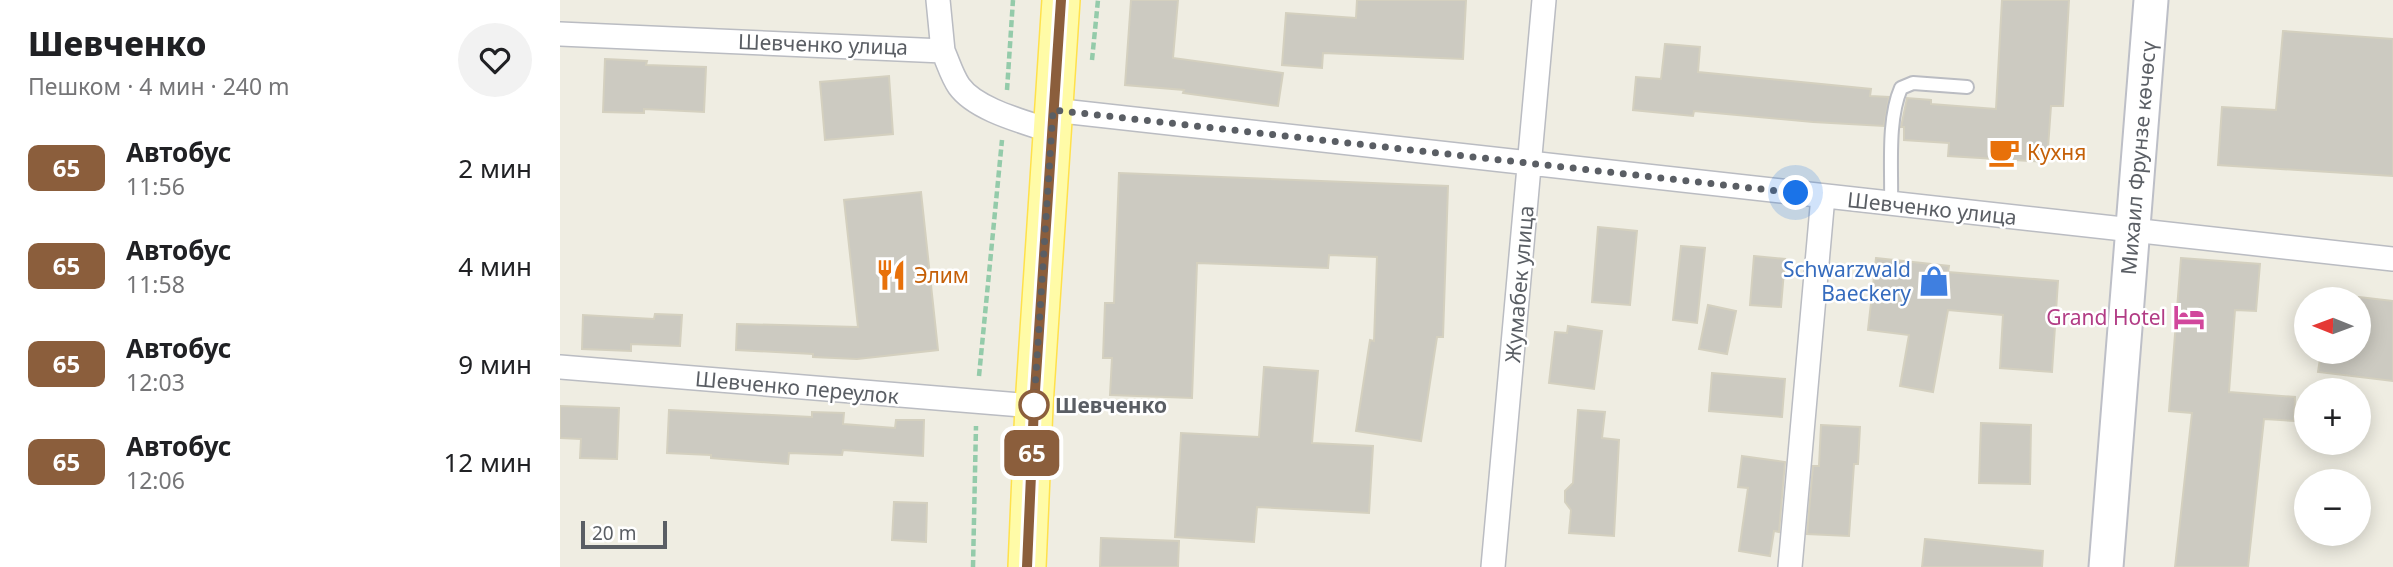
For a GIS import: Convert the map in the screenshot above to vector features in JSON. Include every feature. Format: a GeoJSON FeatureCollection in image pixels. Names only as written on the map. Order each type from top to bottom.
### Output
{"type":"FeatureCollection","features":[{"type":"Feature","properties":{"kind":"main road"},"geometry":{"type":"LineString","coordinates":[[1027,567],[1034,406],[1061,0]]}},
{"type":"Feature","properties":{"kind":"main road","name":"Михаил Фрунзе көчөсү"},"geometry":{"type":"LineString","coordinates":[[2106,567],[2151,0]]}},
{"type":"Feature","properties":{"kind":"street"},"geometry":{"type":"LineString","coordinates":[[938,0],[943,51]]}},
{"type":"Feature","properties":{"kind":"street","name":"Жумабек улица"},"geometry":{"type":"LineString","coordinates":[[1493,567],[1544,0]]}},
{"type":"Feature","properties":{"kind":"street","name":"Шевченко улица"},"geometry":{"type":"LineString","coordinates":[[560,34],[943,51],[960,87],[977,101],[1005,115],[1530,163],[2393,260]]}},
{"type":"Feature","properties":{"kind":"street"},"geometry":{"type":"LineString","coordinates":[[1790,567],[1823,196]]}},
{"type":"Feature","properties":{"kind":"street","name":"Шевченко переулок"},"geometry":{"type":"LineString","coordinates":[[560,367],[1034,406]]}},
{"type":"Feature","properties":{"kind":"lane"},"geometry":{"type":"LineString","coordinates":[[1891,203],[1893,124],[1901,88],[1913,83],[1967,87]]}},
{"type":"Feature","properties":{"kind":"path"},"geometry":{"type":"LineString","coordinates":[[973,567],[977,401],[1005,115],[1013,0]]}},
{"type":"Feature","properties":{"kind":"building"},"geometry":{"type":"Polygon","coordinates":[[[1131,0],[1178,0],[1173,58],[1283,73],[1278,106],[1183,93],[1184,90],[1125,85],[1131,0]]]}},
{"type":"Feature","properties":{"kind":"building"},"geometry":{"type":"Polygon","coordinates":[[[1357,0],[1466,0],[1463,59],[1323,53],[1322,68],[1282,65],[1286,13],[1356,18],[1357,0]]]}},
{"type":"Feature","properties":{"kind":"building"},"geometry":{"type":"Polygon","coordinates":[[[2002,0],[2069,0],[2063,106],[2051,106],[2047,162],[1948,156],[1949,143],[1904,140],[1904,127],[1901,127],[1907,98],[1931,100],[1931,104],[1996,109],[2002,0]]]}},
{"type":"Feature","properties":{"kind":"building"},"geometry":{"type":"Polygon","coordinates":[[[2283,31],[2393,39],[2393,176],[2218,165],[2222,107],[2276,110],[2283,31]]]}},
{"type":"Feature","properties":{"kind":"building"},"geometry":{"type":"Polygon","coordinates":[[[1665,44],[1700,47],[1698,72],[1871,89],[1870,96],[1889,97],[1884,126],[1694,111],[1693,116],[1633,110],[1636,77],[1661,79],[1665,44]]]}},
{"type":"Feature","properties":{"kind":"building"},"geometry":{"type":"Polygon","coordinates":[[[605,59],[647,61],[646,65],[706,67],[704,112],[644,109],[644,113],[603,112],[605,59]]]}},
{"type":"Feature","properties":{"kind":"building"},"geometry":{"type":"Polygon","coordinates":[[[889,76],[893,134],[825,140],[820,82],[889,76]]]}},
{"type":"Feature","properties":{"kind":"building"},"geometry":{"type":"Polygon","coordinates":[[[1119,173],[1448,186],[1443,337],[1437,337],[1421,441],[1356,431],[1370,340],[1374,341],[1377,257],[1329,255],[1328,268],[1197,263],[1192,398],[1110,395],[1112,358],[1103,358],[1105,303],[1114,303],[1119,173]]]}},
{"type":"Feature","properties":{"kind":"building","name":"Элим"},"geometry":{"type":"Polygon","coordinates":[[[921,192],[938,350],[857,359],[736,350],[737,324],[858,327],[844,200],[921,192]]]}},
{"type":"Feature","properties":{"kind":"building"},"geometry":{"type":"Polygon","coordinates":[[[1598,227],[1637,231],[1630,305],[1592,302],[1598,227]]]}},
{"type":"Feature","properties":{"kind":"building"},"geometry":{"type":"Polygon","coordinates":[[[1681,246],[1705,248],[1697,323],[1673,320],[1681,246]]]}},
{"type":"Feature","properties":{"kind":"building"},"geometry":{"type":"Polygon","coordinates":[[[1754,256],[1785,259],[1781,307],[1750,305],[1754,256]]]}},
{"type":"Feature","properties":{"kind":"building"},"geometry":{"type":"Polygon","coordinates":[[[1876,258],[1949,266],[1948,272],[2058,281],[2052,372],[2000,368],[2003,315],[1948,310],[1933,392],[1900,386],[1909,335],[1868,330],[1876,258]]]}},
{"type":"Feature","properties":{"kind":"building"},"geometry":{"type":"Polygon","coordinates":[[[2181,258],[2260,264],[2256,311],[2235,310],[2229,392],[2294,397],[2294,421],[2264,419],[2248,567],[2175,567],[2192,413],[2169,411],[2181,258]]]}},
{"type":"Feature","properties":{"kind":"building"},"geometry":{"type":"Polygon","coordinates":[[[2371,298],[2393,301],[2393,381],[2318,372],[2319,364],[2371,364],[2371,298]]]}},
{"type":"Feature","properties":{"kind":"building"},"geometry":{"type":"Polygon","coordinates":[[[1708,305],[1736,311],[1727,354],[1699,349],[1708,305]]]}},
{"type":"Feature","properties":{"kind":"building"},"geometry":{"type":"Polygon","coordinates":[[[655,314],[682,315],[680,346],[631,344],[631,351],[582,349],[583,315],[654,319],[655,314]]]}},
{"type":"Feature","properties":{"kind":"building"},"geometry":{"type":"Polygon","coordinates":[[[1568,326],[1602,331],[1594,389],[1549,383],[1555,332],[1567,333],[1568,326]]]}},
{"type":"Feature","properties":{"kind":"building"},"geometry":{"type":"Polygon","coordinates":[[[1264,367],[1318,371],[1312,443],[1373,446],[1369,513],[1257,507],[1254,542],[1175,537],[1181,433],[1259,437],[1264,367]]]}},
{"type":"Feature","properties":{"kind":"building"},"geometry":{"type":"Polygon","coordinates":[[[1712,373],[1785,379],[1782,417],[1709,411],[1712,373]]]}},
{"type":"Feature","properties":{"kind":"building"},"geometry":{"type":"Polygon","coordinates":[[[560,406],[619,408],[617,459],[580,458],[581,439],[560,438],[560,406]]]}},
{"type":"Feature","properties":{"kind":"building"},"geometry":{"type":"Polygon","coordinates":[[[669,410],[812,417],[812,412],[844,413],[843,424],[895,428],[896,420],[924,420],[923,456],[843,450],[842,455],[789,453],[788,464],[667,453],[669,410]]]}},
{"type":"Feature","properties":{"kind":"building"},"geometry":{"type":"Polygon","coordinates":[[[1578,410],[1605,412],[1602,438],[1619,440],[1614,536],[1569,533],[1571,510],[1565,502],[1565,491],[1573,483],[1578,410]]]}},
{"type":"Feature","properties":{"kind":"building"},"geometry":{"type":"Polygon","coordinates":[[[1981,423],[2031,425],[2030,484],[1979,483],[1981,423]]]}},
{"type":"Feature","properties":{"kind":"building"},"geometry":{"type":"Polygon","coordinates":[[[1821,425],[1860,427],[1858,464],[1854,464],[1849,536],[1807,534],[1813,466],[1819,466],[1821,425]]]}},
{"type":"Feature","properties":{"kind":"building"},"geometry":{"type":"Polygon","coordinates":[[[1742,456],[1785,462],[1779,532],[1774,531],[1770,556],[1739,551],[1748,488],[1738,487],[1742,456]]]}},
{"type":"Feature","properties":{"kind":"building"},"geometry":{"type":"Polygon","coordinates":[[[894,502],[927,503],[926,542],[892,540],[894,502]]]}},
{"type":"Feature","properties":{"kind":"building"},"geometry":{"type":"Polygon","coordinates":[[[1101,538],[1179,541],[1178,567],[1100,567],[1101,538]]]}},
{"type":"Feature","properties":{"kind":"building"},"geometry":{"type":"Polygon","coordinates":[[[1925,539],[2043,551],[2042,567],[1922,567],[1925,539]]]}},
{"type":"Feature","properties":{"kind":"bus line","name":"65"},"geometry":{"type":"LineString","coordinates":[[1027,567],[1034,406],[1061,0]]}},
{"type":"Feature","properties":{"kind":"place","name":"Кухня"},"geometry":{"type":"Point","coordinates":[2004,152]}},
{"type":"Feature","properties":{"kind":"place","name":"Элим"},"geometry":{"type":"Point","coordinates":[891,275]}},
{"type":"Feature","properties":{"kind":"place","name":"Schwarzwald Baeckery"},"geometry":{"type":"Point","coordinates":[1934,281]}},
{"type":"Feature","properties":{"kind":"place","name":"Grand Hotel"},"geometry":{"type":"Point","coordinates":[2189,317]}},
{"type":"Feature","properties":{"kind":"place","name":"Шевченко"},"geometry":{"type":"Point","coordinates":[1034,405]}},
{"type":"Feature","properties":{"kind":"route"},"geometry":{"type":"LineString","coordinates":[[1034,405],[1053,110],[1796,193]]}}]}
